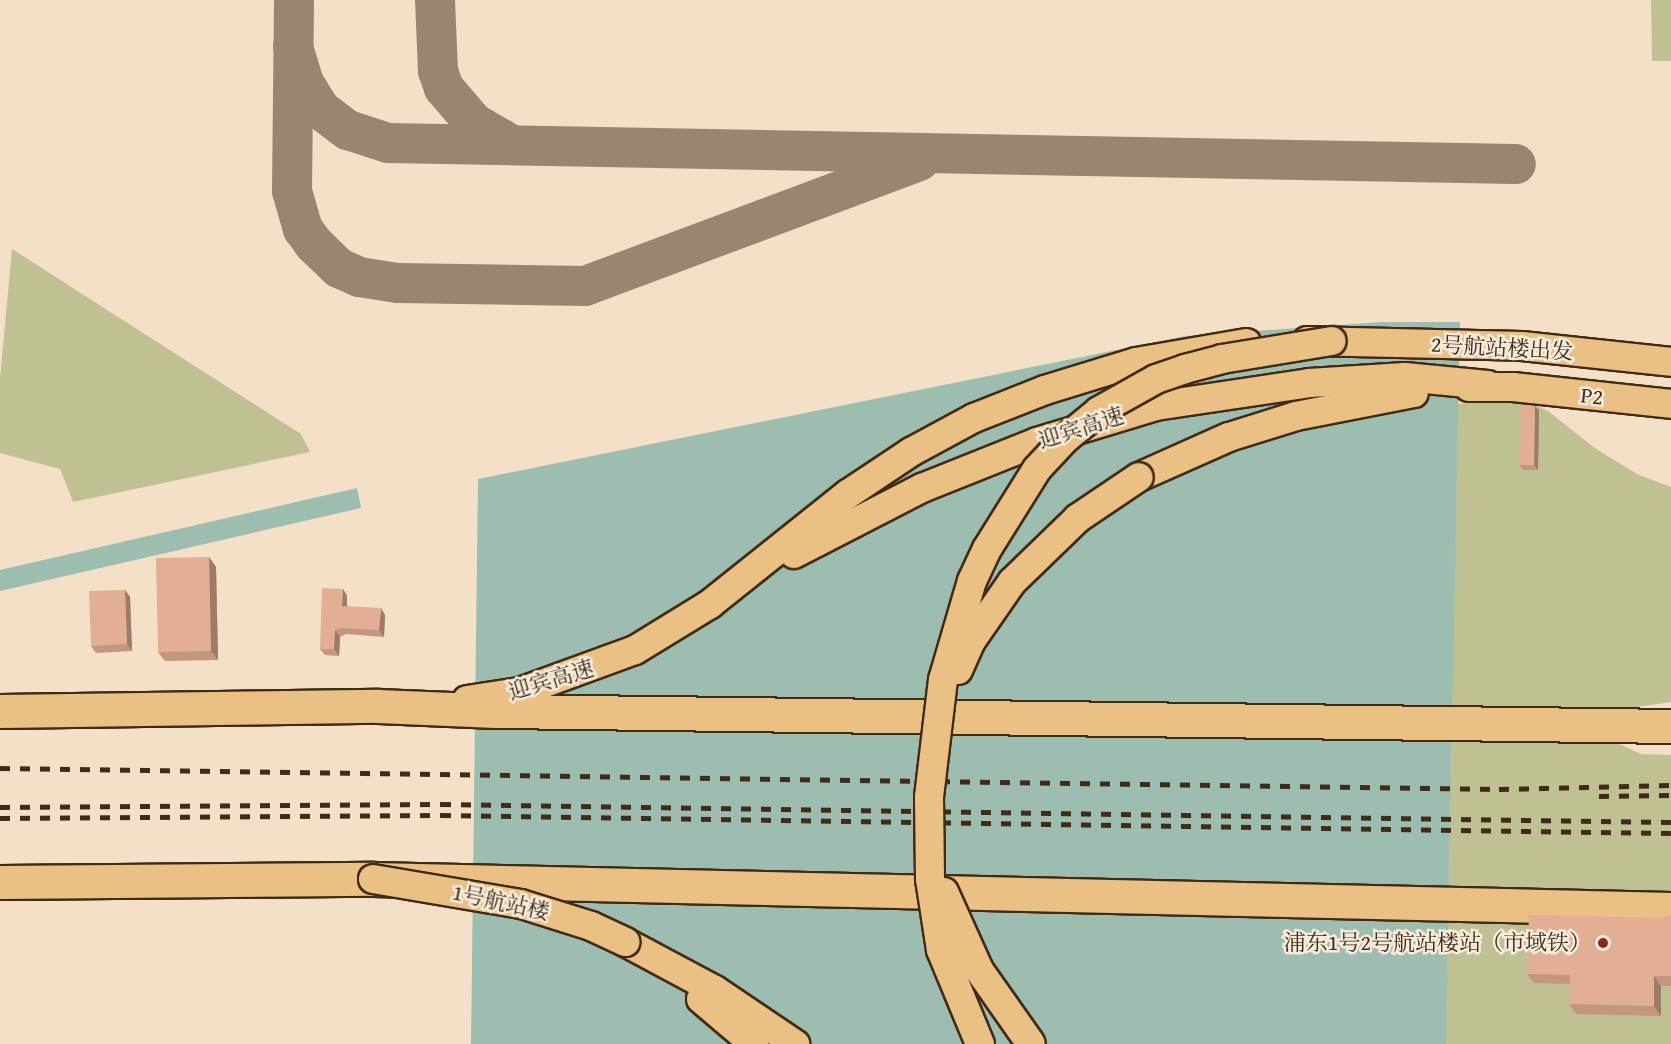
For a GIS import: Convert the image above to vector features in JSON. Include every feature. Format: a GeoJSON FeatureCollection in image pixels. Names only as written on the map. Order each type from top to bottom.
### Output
{"type":"FeatureCollection","features":[{"type":"Feature","properties":{"kind":"highway"},"geometry":{"type":"LineString","coordinates":[[0,711],[378,706],[499,711],[1671,726]]}},
{"type":"Feature","properties":{"kind":"highway"},"geometry":{"type":"LineString","coordinates":[[0,882],[374,879],[1671,909]]}},
{"type":"Feature","properties":{"kind":"main road","name":"迎宾高速"},"geometry":{"type":"LineString","coordinates":[[710,604],[848,494],[944,432],[1008,404],[1092,375],[1184,352],[1269,340],[1332,341]]}},
{"type":"Feature","properties":{"kind":"main road","name":"2号航站楼出发"},"geometry":{"type":"LineString","coordinates":[[1332,341],[1522,346],[1671,362]]}},
{"type":"Feature","properties":{"kind":"main road"},"geometry":{"type":"LineString","coordinates":[[980,1044],[941,951],[930,879],[933,752],[943,680],[972,581],[1011,506],[1065,438],[1099,411],[1156,379],[1222,358],[1332,341]]}},
{"type":"Feature","properties":{"kind":"main road","name":"迎宾高速"},"geometry":{"type":"LineString","coordinates":[[378,706],[486,699],[538,686],[635,650],[872,511],[989,461],[1110,418],[1262,387],[1405,377],[1501,386]]}},
{"type":"Feature","properties":{"kind":"main road"},"geometry":{"type":"LineString","coordinates":[[933,752],[952,682],[991,611],[1052,540],[1108,496],[1169,461],[1296,416],[1361,401],[1501,386]]}},
{"type":"Feature","properties":{"kind":"main road","name":"P2"},"geometry":{"type":"LineString","coordinates":[[1501,386],[1671,404]]}},
{"type":"Feature","properties":{"kind":"main road"},"geometry":{"type":"LineString","coordinates":[[930,841],[951,914],[964,943],[994,996],[1031,1044]]}},
{"type":"Feature","properties":{"kind":"main road","name":"1号航站楼"},"geometry":{"type":"LineString","coordinates":[[374,879],[521,904],[564,916],[625,942]]}},
{"type":"Feature","properties":{"kind":"main road"},"geometry":{"type":"LineString","coordinates":[[625,942],[668,972],[754,1044]]}},
{"type":"Feature","properties":{"kind":"main road"},"geometry":{"type":"LineString","coordinates":[[625,942],[715,990],[795,1044]]}},
{"type":"Feature","properties":{"kind":"green space"},"geometry":{"type":"Polygon","coordinates":[[[1651,0],[1671,0],[1671,61],[1652,61],[1651,0]]]}},
{"type":"Feature","properties":{"kind":"green space"},"geometry":{"type":"Polygon","coordinates":[[[12,249],[301,434],[310,452],[73,502],[60,469],[0,453],[0,379],[12,249]]]}},
{"type":"Feature","properties":{"kind":"green space"},"geometry":{"type":"Polygon","coordinates":[[[1506,399],[1528,402],[1548,411],[1596,449],[1639,475],[1671,487],[1671,702],[1602,712],[1452,710],[1458,404],[1506,399]]]}},
{"type":"Feature","properties":{"kind":"green space"},"geometry":{"type":"Polygon","coordinates":[[[1452,733],[1604,737],[1641,754],[1671,755],[1671,892],[1449,890],[1452,733]]]}},
{"type":"Feature","properties":{"kind":"green space"},"geometry":{"type":"Polygon","coordinates":[[[1448,913],[1671,938],[1671,1044],[1446,1044],[1448,913]]]}},
{"type":"Feature","properties":{"kind":"shaded area"},"geometry":{"type":"Polygon","coordinates":[[[1382,322],[1460,322],[1446,1044],[471,1044],[478,479],[1186,336],[1382,322]]]}},
{"type":"Feature","properties":{"kind":"shaded area"},"geometry":{"type":"Polygon","coordinates":[[[357,488],[361,508],[0,591],[0,570],[357,488]]]}},
{"type":"Feature","properties":{"kind":"building"},"geometry":{"type":"Polygon","coordinates":[[[1521,405],[1535,406],[1534,465],[1519,465],[1521,405]]]}},
{"type":"Feature","properties":{"kind":"building"},"geometry":{"type":"Polygon","coordinates":[[[209,557],[211,651],[158,652],[156,558],[209,557]]]}},
{"type":"Feature","properties":{"kind":"building"},"geometry":{"type":"Polygon","coordinates":[[[322,588],[343,589],[342,606],[381,608],[379,630],[341,628],[335,630],[334,649],[320,649],[322,588]]]}},
{"type":"Feature","properties":{"kind":"building"},"geometry":{"type":"Polygon","coordinates":[[[125,590],[127,644],[91,646],[89,591],[125,590]]]}},
{"type":"Feature","properties":{"kind":"building","name":"浦东1号2号航站楼站（市域铁）"},"geometry":{"type":"Polygon","coordinates":[[[1529,915],[1664,918],[1671,915],[1671,976],[1654,976],[1654,1006],[1569,1004],[1570,975],[1527,974],[1529,915]]]}},
{"type":"Feature","properties":{"kind":"taxiway"},"geometry":{"type":"LineString","coordinates":[[294,0],[292,191],[303,229],[314,244],[339,268],[359,277],[398,283],[585,286],[919,161]]}},
{"type":"Feature","properties":{"kind":"taxiway"},"geometry":{"type":"LineString","coordinates":[[435,0],[438,71],[444,88],[474,123],[512,145]]}},
{"type":"Feature","properties":{"kind":"taxiway"},"geometry":{"type":"LineString","coordinates":[[293,47],[304,83],[321,110],[348,130],[388,143],[1516,164]]}},
{"type":"Feature","properties":{"kind":"railway"},"geometry":{"type":"LineString","coordinates":[[0,768],[1499,789],[1671,785]]}},
{"type":"Feature","properties":{"kind":"railway"},"geometry":{"type":"LineString","coordinates":[[1599,796],[1671,795]]}},
{"type":"Feature","properties":{"kind":"railway"},"geometry":{"type":"LineString","coordinates":[[0,807],[441,804],[1671,822]]}},
{"type":"Feature","properties":{"kind":"railway"},"geometry":{"type":"LineString","coordinates":[[0,818],[441,815],[1671,833]]}},
{"type":"Feature","properties":{"kind":"place","name":"浦东1号2号航站楼站（市域铁）"},"geometry":{"type":"Point","coordinates":[1603,943]}}]}
